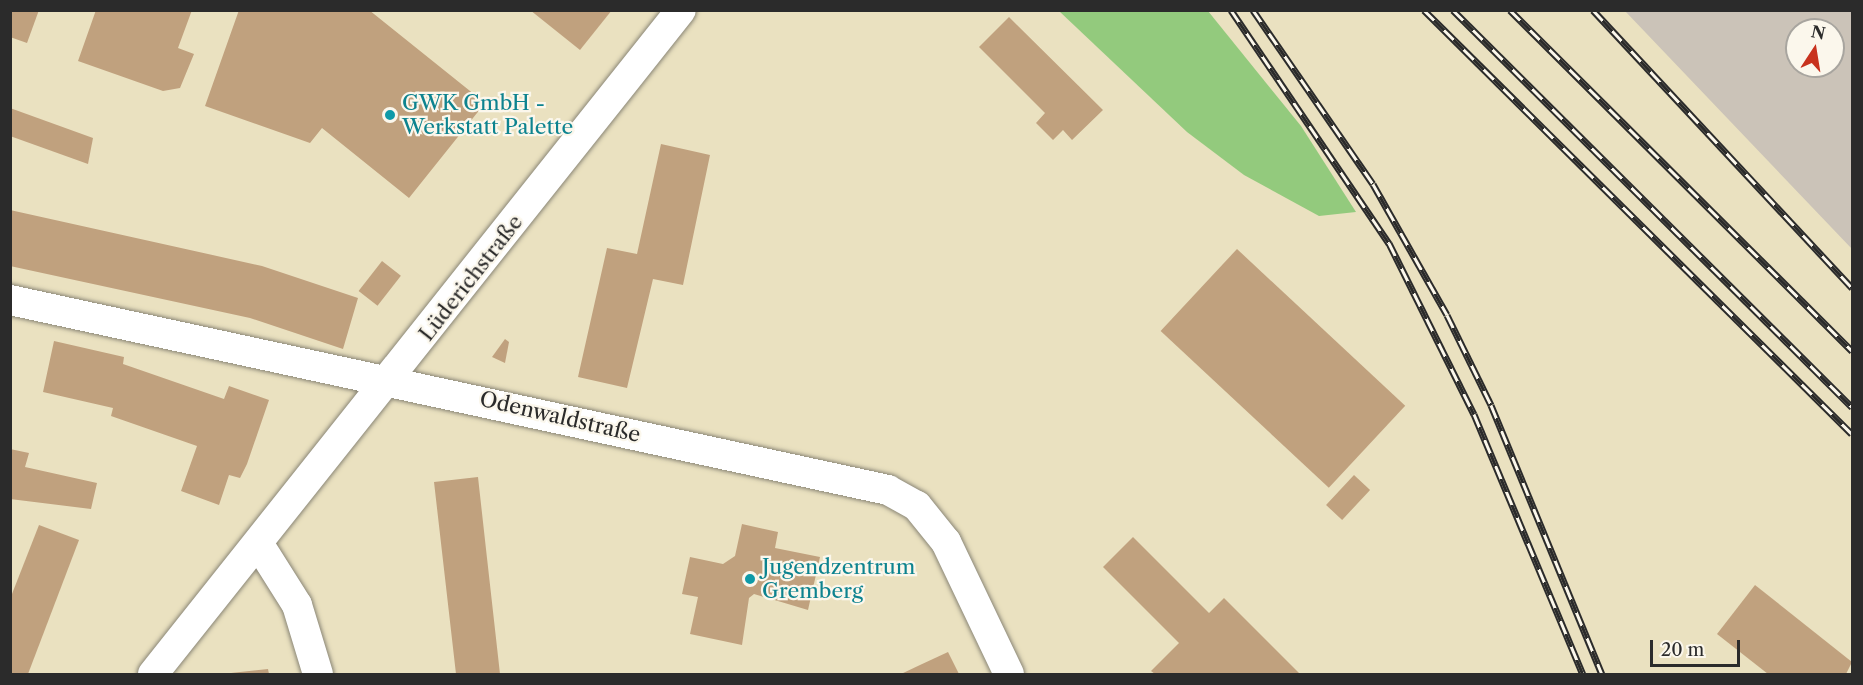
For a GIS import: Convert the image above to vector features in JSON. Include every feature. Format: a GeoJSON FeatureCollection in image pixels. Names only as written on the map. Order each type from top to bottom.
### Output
{"type":"FeatureCollection","features":[{"type":"Feature","properties":{"kind":"street","name":"Lüderichstraße"},"geometry":{"type":"LineString","coordinates":[[153,675],[391,380],[681,10]]}},
{"type":"Feature","properties":{"kind":"street","name":"Odenwaldstraße"},"geometry":{"type":"LineString","coordinates":[[10,300],[391,380],[888,490],[917,507],[946,542],[1009,675]]}},
{"type":"Feature","properties":{"kind":"street"},"geometry":{"type":"LineString","coordinates":[[258,543],[297,605],[318,675]]}},
{"type":"Feature","properties":{"kind":"shaded area"},"geometry":{"type":"Polygon","coordinates":[[[1625,11],[1852,11],[1852,249],[1625,11]]]}},
{"type":"Feature","properties":{"kind":"green space"},"geometry":{"type":"Polygon","coordinates":[[[1059,11],[1208,11],[1301,126],[1356,212],[1319,216],[1244,175],[1187,132],[1059,11]]]}},
{"type":"Feature","properties":{"kind":"building"},"geometry":{"type":"Polygon","coordinates":[[[10,10],[39,10],[27,43],[10,37],[10,10]]]}},
{"type":"Feature","properties":{"kind":"building"},"geometry":{"type":"Polygon","coordinates":[[[96,10],[192,10],[178,48],[194,54],[180,88],[163,91],[78,61],[96,10]]]}},
{"type":"Feature","properties":{"kind":"building","name":"GWK GmbH - Werkstatt Palette"},"geometry":{"type":"Polygon","coordinates":[[[239,10],[369,10],[485,103],[409,198],[322,128],[310,143],[205,106],[239,10]]]}},
{"type":"Feature","properties":{"kind":"building"},"geometry":{"type":"Polygon","coordinates":[[[530,10],[612,10],[580,50],[530,10]]]}},
{"type":"Feature","properties":{"kind":"building"},"geometry":{"type":"Polygon","coordinates":[[[1009,17],[1103,110],[1072,140],[1063,130],[1053,140],[1036,123],[1045,113],[979,47],[1009,17]]]}},
{"type":"Feature","properties":{"kind":"building"},"geometry":{"type":"Polygon","coordinates":[[[10,108],[93,138],[88,164],[10,136],[10,108]]]}},
{"type":"Feature","properties":{"kind":"building"},"geometry":{"type":"Polygon","coordinates":[[[661,144],[710,155],[683,285],[653,279],[627,388],[578,377],[607,248],[637,254],[661,144]]]}},
{"type":"Feature","properties":{"kind":"building"},"geometry":{"type":"Polygon","coordinates":[[[10,210],[262,266],[358,298],[343,349],[250,318],[10,266],[10,210]]]}},
{"type":"Feature","properties":{"kind":"building"},"geometry":{"type":"Polygon","coordinates":[[[1237,249],[1405,406],[1329,488],[1161,331],[1237,249]]]}},
{"type":"Feature","properties":{"kind":"building"},"geometry":{"type":"Polygon","coordinates":[[[382,261],[401,276],[378,306],[359,291],[382,261]]]}},
{"type":"Feature","properties":{"kind":"building"},"geometry":{"type":"Polygon","coordinates":[[[505,339],[509,342],[505,363],[492,357],[505,339]]]}},
{"type":"Feature","properties":{"kind":"building"},"geometry":{"type":"Polygon","coordinates":[[[54,341],[124,357],[123,364],[224,399],[229,386],[269,400],[247,464],[240,478],[229,475],[219,505],[181,491],[197,446],[111,416],[113,408],[43,392],[54,341]]]}},
{"type":"Feature","properties":{"kind":"building"},"geometry":{"type":"Polygon","coordinates":[[[10,449],[29,453],[25,467],[97,483],[91,509],[10,499],[10,449]]]}},
{"type":"Feature","properties":{"kind":"building"},"geometry":{"type":"Polygon","coordinates":[[[1354,475],[1370,490],[1342,520],[1326,505],[1354,475]]]}},
{"type":"Feature","properties":{"kind":"building"},"geometry":{"type":"Polygon","coordinates":[[[478,477],[500,674],[456,674],[434,482],[478,477]]]}},
{"type":"Feature","properties":{"kind":"building","name":"Jugendzentrum Gremberg"},"geometry":{"type":"Polygon","coordinates":[[[742,524],[778,532],[775,548],[820,557],[808,610],[754,594],[749,598],[742,645],[690,634],[698,597],[682,594],[690,557],[723,564],[735,556],[742,524]]]}},
{"type":"Feature","properties":{"kind":"building"},"geometry":{"type":"Polygon","coordinates":[[[39,525],[79,540],[28,674],[10,674],[10,599],[39,525]]]}},
{"type":"Feature","properties":{"kind":"building"},"geometry":{"type":"Polygon","coordinates":[[[1133,537],[1209,613],[1224,598],[1300,674],[1155,674],[1151,671],[1179,643],[1103,567],[1133,537]]]}},
{"type":"Feature","properties":{"kind":"building"},"geometry":{"type":"Polygon","coordinates":[[[1755,585],[1852,662],[1846,674],[1768,674],[1717,634],[1755,585]]]}},
{"type":"Feature","properties":{"kind":"building"},"geometry":{"type":"Polygon","coordinates":[[[948,652],[959,674],[901,674],[920,665],[948,652]]]}},
{"type":"Feature","properties":{"kind":"building"},"geometry":{"type":"Polygon","coordinates":[[[268,669],[269,674],[231,674],[231,673],[268,669]]]}},
{"type":"Feature","properties":{"kind":"railway"},"geometry":{"type":"LineString","coordinates":[[1231,10],[1389,243],[1474,414],[1583,674]]}},
{"type":"Feature","properties":{"kind":"railway"},"geometry":{"type":"LineString","coordinates":[[1253,10],[1373,184],[1447,315],[1491,405],[1602,674]]}},
{"type":"Feature","properties":{"kind":"railway"},"geometry":{"type":"LineString","coordinates":[[1424,10],[1852,434]]}},
{"type":"Feature","properties":{"kind":"railway"},"geometry":{"type":"LineString","coordinates":[[1453,10],[1852,407]]}},
{"type":"Feature","properties":{"kind":"railway"},"geometry":{"type":"LineString","coordinates":[[1510,10],[1852,351]]}},
{"type":"Feature","properties":{"kind":"railway"},"geometry":{"type":"LineString","coordinates":[[1593,10],[1852,288]]}},
{"type":"Feature","properties":{"kind":"place","name":"GWK GmbH - Werkstatt Palette"},"geometry":{"type":"Point","coordinates":[390,115]}},
{"type":"Feature","properties":{"kind":"place","name":"Jugendzentrum Gremberg"},"geometry":{"type":"Point","coordinates":[750,579]}}]}
